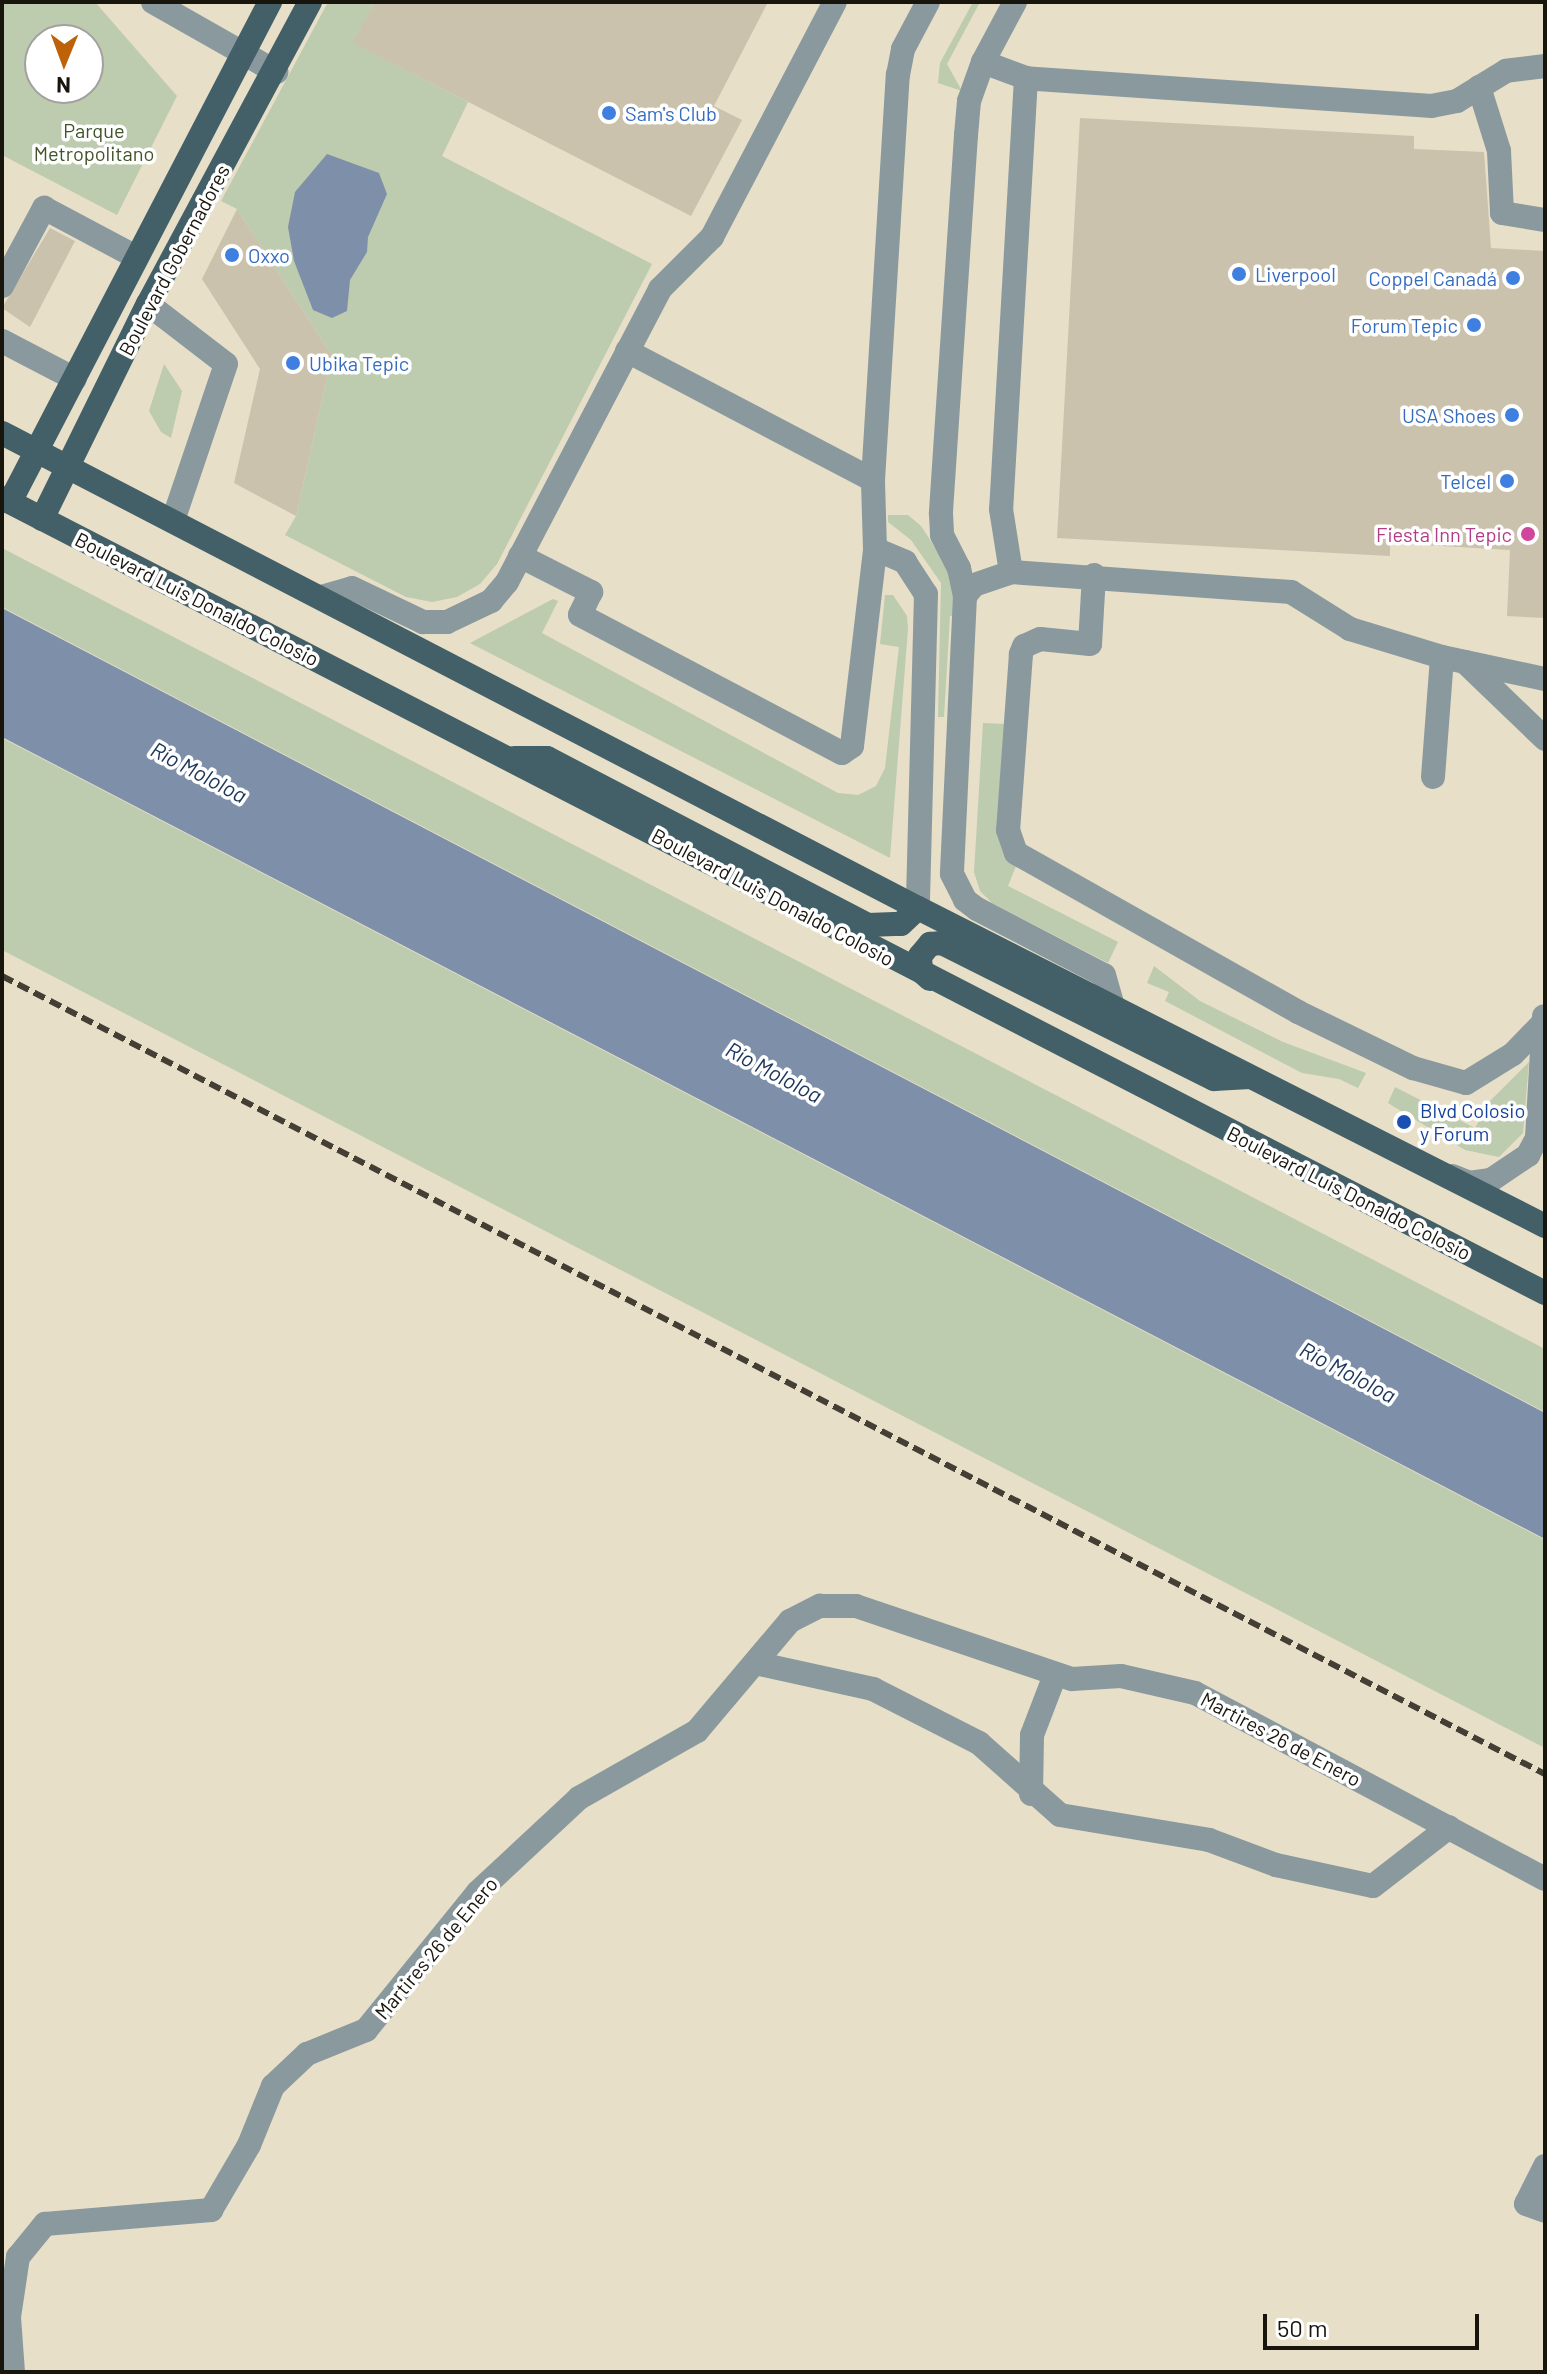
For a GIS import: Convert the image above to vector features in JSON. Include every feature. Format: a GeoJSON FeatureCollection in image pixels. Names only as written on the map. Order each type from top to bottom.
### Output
{"type":"FeatureCollection","features":[{"type":"Feature","properties":{"kind":"main road","name":"Boulevard Gobernadores"},"geometry":{"type":"LineString","coordinates":[[6,500],[38,452],[241,51],[270,2]]}},
{"type":"Feature","properties":{"kind":"main road","name":"Boulevard Gobernadores"},"geometry":{"type":"LineString","coordinates":[[42,519],[148,304],[276,72],[310,2]]}},
{"type":"Feature","properties":{"kind":"main road"},"geometry":{"type":"LineString","coordinates":[[2,433],[918,908],[1545,1226]]}},
{"type":"Feature","properties":{"kind":"main road","name":"Boulevard Luis Donaldo Colosio"},"geometry":{"type":"LineString","coordinates":[[6,500],[930,979],[1545,1293]]}},
{"type":"Feature","properties":{"kind":"main road"},"geometry":{"type":"LineString","coordinates":[[508,758],[547,758],[868,925],[901,924],[918,908]]}},
{"type":"Feature","properties":{"kind":"main road"},"geometry":{"type":"LineString","coordinates":[[930,979],[921,971],[920,956],[930,944],[942,943],[1214,1079],[1250,1077]]}},
{"type":"Feature","properties":{"kind":"street"},"geometry":{"type":"LineString","coordinates":[[153,2],[276,72]]}},
{"type":"Feature","properties":{"kind":"street"},"geometry":{"type":"LineString","coordinates":[[321,597],[352,588],[399,614],[447,622],[491,601],[520,556],[660,289],[712,237],[835,2]]}},
{"type":"Feature","properties":{"kind":"street"},"geometry":{"type":"LineString","coordinates":[[520,556],[591,592],[580,615],[842,753],[852,746],[875,549],[873,480],[898,75],[903,49],[928,2]]}},
{"type":"Feature","properties":{"kind":"street"},"geometry":{"type":"LineString","coordinates":[[1015,2],[983,62],[968,112],[941,514],[942,535],[970,591],[951,860],[957,888],[977,909],[1104,975],[1113,1007]]}},
{"type":"Feature","properties":{"kind":"street"},"geometry":{"type":"LineString","coordinates":[[983,62],[1026,78],[1432,106],[1457,101],[1506,71],[1545,66]]}},
{"type":"Feature","properties":{"kind":"street"},"geometry":{"type":"LineString","coordinates":[[1008,562],[1001,509],[1026,78]]}},
{"type":"Feature","properties":{"kind":"street"},"geometry":{"type":"LineString","coordinates":[[1479,87],[1499,151],[1502,213],[1545,220]]}},
{"type":"Feature","properties":{"kind":"street"},"geometry":{"type":"LineString","coordinates":[[2,286],[44,208],[136,257]]}},
{"type":"Feature","properties":{"kind":"street"},"geometry":{"type":"LineString","coordinates":[[148,304],[226,364],[173,521]]}},
{"type":"Feature","properties":{"kind":"street"},"geometry":{"type":"LineString","coordinates":[[2,341],[75,379]]}},
{"type":"Feature","properties":{"kind":"street"},"geometry":{"type":"LineString","coordinates":[[627,351],[873,480]]}},
{"type":"Feature","properties":{"kind":"street"},"geometry":{"type":"LineString","coordinates":[[875,549],[905,562],[926,594],[918,908]]}},
{"type":"Feature","properties":{"kind":"street"},"geometry":{"type":"LineString","coordinates":[[970,591],[1008,562],[1094,575],[1291,592],[1350,629],[1453,659],[1545,679]]}},
{"type":"Feature","properties":{"kind":"street"},"geometry":{"type":"LineString","coordinates":[[1094,575],[1090,644],[1040,639],[1024,646],[1021,654],[1008,830],[1016,853],[1298,1012],[1413,1068],[1466,1083],[1513,1054],[1544,1022]]}},
{"type":"Feature","properties":{"kind":"street"},"geometry":{"type":"LineString","coordinates":[[1453,659],[1545,739]]}},
{"type":"Feature","properties":{"kind":"street"},"geometry":{"type":"LineString","coordinates":[[1433,777],[1453,659]]}},
{"type":"Feature","properties":{"kind":"street"},"geometry":{"type":"LineString","coordinates":[[1444,1174],[1469,1183],[1491,1180],[1528,1155],[1537,1138],[1545,1006]]}},
{"type":"Feature","properties":{"kind":"street","name":"Martires 26 de Enero"},"geometry":{"type":"LineString","coordinates":[[13,2372],[9,2317],[18,2257],[45,2224],[211,2210],[249,2145],[273,2086],[307,2054],[366,2030],[478,1892],[579,1798],[697,1731],[790,1621],[820,1606],[856,1606],[1072,1679],[1121,1676],[1195,1693],[1545,1879]]}},
{"type":"Feature","properties":{"kind":"street"},"geometry":{"type":"LineString","coordinates":[[755,1663],[873,1689],[979,1743],[1031,1794],[1060,1815],[1209,1840],[1276,1865],[1373,1886],[1449,1827]]}},
{"type":"Feature","properties":{"kind":"street"},"geometry":{"type":"LineString","coordinates":[[1031,1794],[1032,1735],[1055,1675]]}},
{"type":"Feature","properties":{"kind":"street"},"geometry":{"type":"LineString","coordinates":[[1545,2166],[1526,2204],[1545,2211]]}},
{"type":"Feature","properties":{"kind":"green space","name":"Parque Metropolitano"},"geometry":{"type":"Polygon","coordinates":[[[2,2],[95,2],[177,96],[117,215],[2,155],[2,2]]]}},
{"type":"Feature","properties":{"kind":"green space"},"geometry":{"type":"Polygon","coordinates":[[[328,2],[375,2],[354,43],[468,102],[442,156],[652,264],[497,564],[480,584],[457,597],[432,602],[406,597],[285,535],[296,516],[332,356],[237,209],[221,201],[328,2]]]}},
{"type":"Feature","properties":{"kind":"green space"},"geometry":{"type":"Polygon","coordinates":[[[973,2],[980,2],[947,64],[962,91],[938,83],[940,63],[973,2]]]}},
{"type":"Feature","properties":{"kind":"green space"},"geometry":{"type":"Polygon","coordinates":[[[164,364],[182,391],[171,438],[161,432],[149,411],[164,364]]]}},
{"type":"Feature","properties":{"kind":"green space"},"geometry":{"type":"Polygon","coordinates":[[[888,515],[908,515],[921,526],[950,570],[957,616],[950,616],[944,717],[938,717],[941,583],[911,540],[888,522],[888,515]]]}},
{"type":"Feature","properties":{"kind":"green space"},"geometry":{"type":"Polygon","coordinates":[[[2,548],[1545,1349],[1545,1412],[2,607],[2,548]]]}},
{"type":"Feature","properties":{"kind":"green space"},"geometry":{"type":"Polygon","coordinates":[[[885,595],[893,595],[907,616],[908,629],[890,858],[470,643],[553,599],[558,601],[542,633],[838,793],[858,795],[876,786],[885,768],[899,647],[880,644],[885,595]]]}},
{"type":"Feature","properties":{"kind":"green space"},"geometry":{"type":"Polygon","coordinates":[[[983,723],[1005,724],[1016,866],[1008,886],[1118,942],[1108,963],[992,903],[980,891],[974,872],[983,723]]]}},
{"type":"Feature","properties":{"kind":"green space"},"geometry":{"type":"Polygon","coordinates":[[[2,738],[1545,1540],[1545,1748],[2,950],[2,738]]]}},
{"type":"Feature","properties":{"kind":"green space"},"geometry":{"type":"Polygon","coordinates":[[[1154,966],[1200,1001],[1283,1042],[1366,1073],[1358,1088],[1339,1079],[1302,1073],[1165,1001],[1169,992],[1147,983],[1154,966]]]}},
{"type":"Feature","properties":{"kind":"green space"},"geometry":{"type":"Polygon","coordinates":[[[1529,1062],[1523,1133],[1499,1157],[1465,1150],[1388,1103],[1395,1087],[1475,1128],[1489,1102],[1529,1062]]]}},
{"type":"Feature","properties":{"kind":"water"},"geometry":{"type":"Polygon","coordinates":[[[327,154],[379,173],[387,194],[368,237],[367,252],[350,280],[347,311],[332,318],[313,310],[294,261],[288,227],[295,192],[327,154]]]}},
{"type":"Feature","properties":{"kind":"water","name":"Río Mololoa"},"geometry":{"type":"Polygon","coordinates":[[[2,608],[1545,1413],[1545,1539],[2,737],[2,608]]]}},
{"type":"Feature","properties":{"kind":"building","name":"Sam's Club"},"geometry":{"type":"Polygon","coordinates":[[[375,2],[768,2],[714,106],[742,120],[691,216],[353,43],[375,2]]]}},
{"type":"Feature","properties":{"kind":"building","name":"Liverpool"},"geometry":{"type":"Polygon","coordinates":[[[1080,118],[1414,136],[1414,149],[1484,152],[1491,248],[1545,251],[1545,618],[1507,616],[1510,550],[1390,543],[1390,556],[1057,538],[1080,118]]]}},
{"type":"Feature","properties":{"kind":"building","name":"Ubika Tepic"},"geometry":{"type":"Polygon","coordinates":[[[237,209],[332,356],[296,516],[234,483],[260,369],[202,279],[237,209]]]}},
{"type":"Feature","properties":{"kind":"building"},"geometry":{"type":"Polygon","coordinates":[[[50,228],[75,241],[30,327],[2,308],[50,228]]]}},
{"type":"Feature","properties":{"kind":"railway"},"geometry":{"type":"LineString","coordinates":[[2,976],[1545,1774]]}},
{"type":"Feature","properties":{"kind":"place","name":"Sam's Club"},"geometry":{"type":"Point","coordinates":[609,113]}},
{"type":"Feature","properties":{"kind":"place","name":"Oxxo"},"geometry":{"type":"Point","coordinates":[232,255]}},
{"type":"Feature","properties":{"kind":"place","name":"Liverpool"},"geometry":{"type":"Point","coordinates":[1239,274]}},
{"type":"Feature","properties":{"kind":"place","name":"Coppel Canadá"},"geometry":{"type":"Point","coordinates":[1513,278]}},
{"type":"Feature","properties":{"kind":"place","name":"Forum Tepic"},"geometry":{"type":"Point","coordinates":[1474,325]}},
{"type":"Feature","properties":{"kind":"place","name":"Ubika Tepic"},"geometry":{"type":"Point","coordinates":[293,363]}},
{"type":"Feature","properties":{"kind":"place","name":"USA Shoes"},"geometry":{"type":"Point","coordinates":[1512,415]}},
{"type":"Feature","properties":{"kind":"place","name":"Telcel"},"geometry":{"type":"Point","coordinates":[1507,481]}},
{"type":"Feature","properties":{"kind":"place","name":"Fiesta Inn Tepic"},"geometry":{"type":"Point","coordinates":[1528,534]}},
{"type":"Feature","properties":{"kind":"place","name":"Blvd Colosio y Forum"},"geometry":{"type":"Point","coordinates":[1404,1122]}}]}
